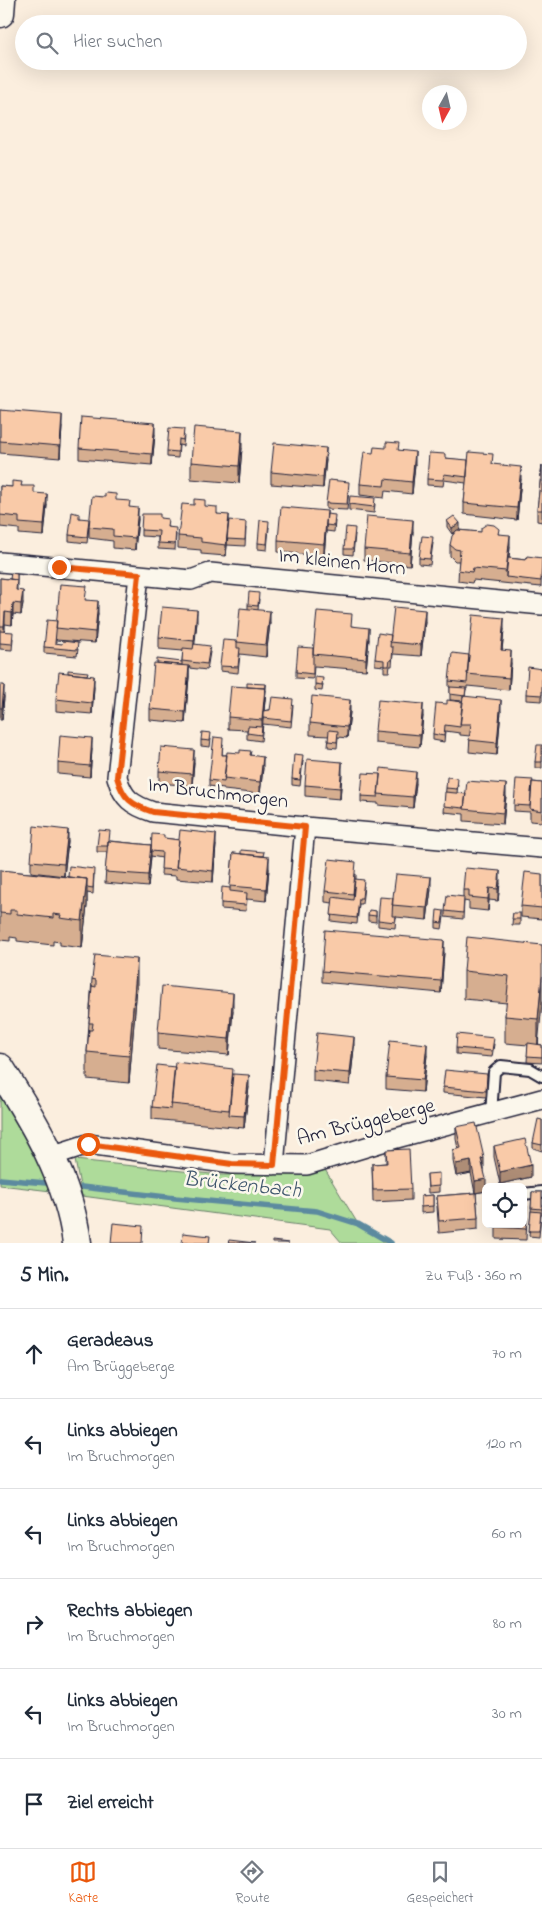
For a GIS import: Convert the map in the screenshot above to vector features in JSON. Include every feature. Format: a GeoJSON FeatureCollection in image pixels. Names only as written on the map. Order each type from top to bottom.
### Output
{"type":"FeatureCollection","features":[{"type":"Feature","properties":{"kind":"street"},"geometry":{"type":"LineString","coordinates":[[0,13],[1,0]]}},
{"type":"Feature","properties":{"kind":"street"},"geometry":{"type":"LineString","coordinates":[[0,562],[139,574]]}},
{"type":"Feature","properties":{"kind":"street","name":"Im kleinen Horn"},"geometry":{"type":"LineString","coordinates":[[139,574],[191,580],[210,573],[542,605]]}},
{"type":"Feature","properties":{"kind":"street","name":"Im Bruchmorgen"},"geometry":{"type":"LineString","coordinates":[[139,574],[117,777],[121,791],[135,806],[153,812],[305,827],[274,1165]]}},
{"type":"Feature","properties":{"kind":"street"},"geometry":{"type":"LineString","coordinates":[[305,827],[542,848]]}},
{"type":"Feature","properties":{"kind":"street"},"geometry":{"type":"LineString","coordinates":[[0,1068],[52,1156],[69,1209],[77,1243]]}},
{"type":"Feature","properties":{"kind":"street","name":"Am Brüggeberge"},"geometry":{"type":"LineString","coordinates":[[52,1156],[88,1144],[232,1164],[307,1165],[390,1140],[542,1099]]}},
{"type":"Feature","properties":{"kind":"lane"},"geometry":{"type":"LineString","coordinates":[[491,1114],[494,1072],[501,1066],[530,1069],[542,1076]]}},
{"type":"Feature","properties":{"kind":"lane"},"geometry":{"type":"LineString","coordinates":[[527,1194],[542,1192]]}},
{"type":"Feature","properties":{"kind":"green space"},"geometry":{"type":"Polygon","coordinates":[[[0,1094],[38,1155],[51,1191],[0,1185],[0,1094]]]}},
{"type":"Feature","properties":{"kind":"green space"},"geometry":{"type":"Polygon","coordinates":[[[75,1160],[221,1175],[271,1174],[324,1168],[358,1224],[391,1243],[342,1243],[330,1229],[82,1196],[75,1160]]]}},
{"type":"Feature","properties":{"kind":"building"},"geometry":{"type":"Polygon","coordinates":[[[0,410],[62,415],[60,446],[0,441],[0,410]]]}},
{"type":"Feature","properties":{"kind":"building"},"geometry":{"type":"Polygon","coordinates":[[[81,417],[155,423],[152,454],[79,448],[81,417]]]}},
{"type":"Feature","properties":{"kind":"building"},"geometry":{"type":"Polygon","coordinates":[[[194,427],[242,431],[239,466],[191,462],[194,427]]]}},
{"type":"Feature","properties":{"kind":"building"},"geometry":{"type":"Polygon","coordinates":[[[169,428],[184,429],[183,440],[179,439],[178,452],[167,451],[169,428]]]}},
{"type":"Feature","properties":{"kind":"building"},"geometry":{"type":"Polygon","coordinates":[[[386,442],[399,443],[398,450],[415,452],[412,482],[385,479],[384,486],[360,484],[364,452],[373,453],[374,447],[386,448],[386,442]]]}},
{"type":"Feature","properties":{"kind":"building"},"geometry":{"type":"Polygon","coordinates":[[[274,443],[326,448],[323,477],[271,472],[274,443]]]}},
{"type":"Feature","properties":{"kind":"building"},"geometry":{"type":"Polygon","coordinates":[[[469,452],[493,454],[492,464],[521,467],[517,508],[464,503],[469,452]]]}},
{"type":"Feature","properties":{"kind":"building"},"geometry":{"type":"Polygon","coordinates":[[[429,453],[445,454],[445,458],[468,460],[467,477],[444,474],[443,480],[427,479],[429,453]]]}},
{"type":"Feature","properties":{"kind":"building"},"geometry":{"type":"Polygon","coordinates":[[[542,465],[542,510],[537,510],[542,465]]]}},
{"type":"Feature","properties":{"kind":"building"},"geometry":{"type":"Polygon","coordinates":[[[329,480],[349,482],[347,504],[326,503],[329,480]]]}},
{"type":"Feature","properties":{"kind":"building"},"geometry":{"type":"Polygon","coordinates":[[[12,481],[22,482],[21,486],[34,486],[34,493],[47,494],[44,525],[19,523],[19,517],[0,515],[0,486],[12,487],[12,481]]]}},
{"type":"Feature","properties":{"kind":"building"},"geometry":{"type":"Polygon","coordinates":[[[105,493],[116,494],[116,500],[130,501],[129,507],[138,508],[135,538],[113,536],[113,529],[89,527],[92,496],[105,497],[105,493]]]}},
{"type":"Feature","properties":{"kind":"building"},"geometry":{"type":"Polygon","coordinates":[[[350,496],[375,498],[374,507],[349,504],[350,496]]]}},
{"type":"Feature","properties":{"kind":"building"},"geometry":{"type":"Polygon","coordinates":[[[194,499],[205,500],[205,506],[217,507],[217,514],[229,515],[226,545],[201,542],[201,538],[178,536],[182,504],[194,505],[194,499]]]}},
{"type":"Feature","properties":{"kind":"building"},"geometry":{"type":"Polygon","coordinates":[[[281,507],[327,511],[324,544],[278,540],[281,507]]]}},
{"type":"Feature","properties":{"kind":"building"},"geometry":{"type":"Polygon","coordinates":[[[72,512],[79,514],[79,518],[89,519],[87,537],[69,535],[72,512]]]}},
{"type":"Feature","properties":{"kind":"building"},"geometry":{"type":"Polygon","coordinates":[[[142,514],[160,514],[160,518],[168,519],[167,527],[176,528],[175,544],[158,543],[159,531],[141,530],[142,514]]]}},
{"type":"Feature","properties":{"kind":"building"},"geometry":{"type":"Polygon","coordinates":[[[327,514],[335,515],[334,526],[326,525],[327,514]]]}},
{"type":"Feature","properties":{"kind":"building"},"geometry":{"type":"Polygon","coordinates":[[[367,516],[413,520],[410,553],[364,549],[367,516]]]}},
{"type":"Feature","properties":{"kind":"building"},"geometry":{"type":"Polygon","coordinates":[[[454,516],[460,523],[452,528],[447,521],[454,516]]]}},
{"type":"Feature","properties":{"kind":"building"},"geometry":{"type":"Polygon","coordinates":[[[229,520],[246,522],[245,540],[227,539],[229,520]]]}},
{"type":"Feature","properties":{"kind":"building"},"geometry":{"type":"Polygon","coordinates":[[[260,520],[269,521],[267,544],[258,543],[260,520]]]}},
{"type":"Feature","properties":{"kind":"building"},"geometry":{"type":"Polygon","coordinates":[[[487,524],[494,525],[499,529],[498,534],[510,535],[506,571],[473,568],[472,572],[458,570],[460,550],[450,545],[452,536],[457,530],[481,532],[481,528],[487,524]]]}},
{"type":"Feature","properties":{"kind":"building"},"geometry":{"type":"Polygon","coordinates":[[[346,527],[355,528],[353,549],[344,549],[346,527]]]}},
{"type":"Feature","properties":{"kind":"building"},"geometry":{"type":"Polygon","coordinates":[[[422,536],[433,537],[430,559],[419,558],[422,536]]]}},
{"type":"Feature","properties":{"kind":"building"},"geometry":{"type":"Polygon","coordinates":[[[527,556],[542,558],[541,581],[506,577],[508,558],[526,560],[527,556]]]}},
{"type":"Feature","properties":{"kind":"building"},"geometry":{"type":"Polygon","coordinates":[[[11,573],[17,574],[17,580],[10,579],[11,573]]]}},
{"type":"Feature","properties":{"kind":"building"},"geometry":{"type":"Polygon","coordinates":[[[0,578],[17,580],[16,590],[23,591],[21,604],[13,603],[12,613],[5,612],[4,626],[0,626],[0,578]]]}},
{"type":"Feature","properties":{"kind":"building"},"geometry":{"type":"Polygon","coordinates":[[[60,584],[87,586],[85,600],[98,601],[95,632],[56,628],[60,584]]]}},
{"type":"Feature","properties":{"kind":"building"},"geometry":{"type":"Polygon","coordinates":[[[249,592],[259,593],[258,606],[248,605],[249,592]]]}},
{"type":"Feature","properties":{"kind":"building"},"geometry":{"type":"Polygon","coordinates":[[[162,607],[197,610],[194,641],[159,637],[162,607]]]}},
{"type":"Feature","properties":{"kind":"building"},"geometry":{"type":"Polygon","coordinates":[[[394,607],[425,610],[421,645],[390,642],[394,607]]]}},
{"type":"Feature","properties":{"kind":"building"},"geometry":{"type":"Polygon","coordinates":[[[240,608],[270,611],[266,645],[237,642],[240,608]]]}},
{"type":"Feature","properties":{"kind":"building"},"geometry":{"type":"Polygon","coordinates":[[[317,611],[352,614],[351,626],[369,628],[366,659],[313,654],[317,611]]]}},
{"type":"Feature","properties":{"kind":"building"},"geometry":{"type":"Polygon","coordinates":[[[473,615],[504,618],[501,650],[511,651],[509,678],[467,674],[473,615]]]}},
{"type":"Feature","properties":{"kind":"building"},"geometry":{"type":"Polygon","coordinates":[[[47,620],[57,621],[55,643],[62,644],[63,641],[78,643],[77,650],[44,647],[47,620]]]}},
{"type":"Feature","properties":{"kind":"building"},"geometry":{"type":"Polygon","coordinates":[[[0,631],[13,632],[12,644],[0,643],[0,631]]]}},
{"type":"Feature","properties":{"kind":"building"},"geometry":{"type":"Polygon","coordinates":[[[378,633],[391,635],[390,647],[393,647],[392,660],[390,660],[389,666],[384,666],[384,660],[375,659],[378,633]]]}},
{"type":"Feature","properties":{"kind":"building"},"geometry":{"type":"Polygon","coordinates":[[[223,640],[237,641],[237,648],[240,648],[238,667],[220,666],[223,640]]]}},
{"type":"Feature","properties":{"kind":"building"},"geometry":{"type":"Polygon","coordinates":[[[194,644],[210,646],[207,664],[182,661],[183,648],[193,649],[194,644]]]}},
{"type":"Feature","properties":{"kind":"building"},"geometry":{"type":"Polygon","coordinates":[[[298,647],[313,648],[313,674],[296,672],[298,647]]]}},
{"type":"Feature","properties":{"kind":"building"},"geometry":{"type":"Polygon","coordinates":[[[452,653],[469,655],[467,683],[449,681],[452,653]]]}},
{"type":"Feature","properties":{"kind":"building"},"geometry":{"type":"Polygon","coordinates":[[[157,659],[182,662],[182,665],[157,663],[157,659]]]}},
{"type":"Feature","properties":{"kind":"building"},"geometry":{"type":"Polygon","coordinates":[[[154,663],[189,666],[185,712],[150,709],[154,663]]]}},
{"type":"Feature","properties":{"kind":"building"},"geometry":{"type":"Polygon","coordinates":[[[528,667],[542,669],[542,695],[526,694],[528,667]]]}},
{"type":"Feature","properties":{"kind":"building"},"geometry":{"type":"Polygon","coordinates":[[[68,670],[88,672],[87,675],[68,673],[68,670]]]}},
{"type":"Feature","properties":{"kind":"building"},"geometry":{"type":"Polygon","coordinates":[[[59,672],[94,676],[92,703],[56,699],[59,672]]]}},
{"type":"Feature","properties":{"kind":"building"},"geometry":{"type":"Polygon","coordinates":[[[315,677],[323,678],[322,685],[315,684],[315,677]]]}},
{"type":"Feature","properties":{"kind":"building"},"geometry":{"type":"Polygon","coordinates":[[[247,683],[266,684],[265,694],[265,688],[247,687],[247,683]]]}},
{"type":"Feature","properties":{"kind":"building"},"geometry":{"type":"Polygon","coordinates":[[[0,685],[4,685],[2,708],[0,708],[0,685]]]}},
{"type":"Feature","properties":{"kind":"building"},"geometry":{"type":"Polygon","coordinates":[[[231,686],[265,688],[262,720],[228,717],[231,686]]]}},
{"type":"Feature","properties":{"kind":"building"},"geometry":{"type":"Polygon","coordinates":[[[450,687],[466,688],[465,696],[450,694],[450,687]]]}},
{"type":"Feature","properties":{"kind":"building"},"geometry":{"type":"Polygon","coordinates":[[[312,696],[350,700],[347,727],[310,723],[312,696]]]}},
{"type":"Feature","properties":{"kind":"building"},"geometry":{"type":"Polygon","coordinates":[[[463,696],[501,700],[497,743],[469,740],[471,724],[460,724],[463,696]]]}},
{"type":"Feature","properties":{"kind":"building"},"geometry":{"type":"Polygon","coordinates":[[[272,697],[293,699],[291,721],[263,718],[263,711],[270,710],[272,697]]]}},
{"type":"Feature","properties":{"kind":"building"},"geometry":{"type":"Polygon","coordinates":[[[378,700],[423,704],[420,735],[375,731],[378,700]]]}},
{"type":"Feature","properties":{"kind":"building"},"geometry":{"type":"Polygon","coordinates":[[[447,700],[463,702],[460,727],[445,725],[444,736],[433,734],[436,703],[447,704],[447,700]]]}},
{"type":"Feature","properties":{"kind":"building"},"geometry":{"type":"Polygon","coordinates":[[[248,726],[262,727],[261,735],[247,733],[248,726]]]}},
{"type":"Feature","properties":{"kind":"building"},"geometry":{"type":"Polygon","coordinates":[[[329,730],[338,731],[337,742],[328,741],[329,730]]]}},
{"type":"Feature","properties":{"kind":"building"},"geometry":{"type":"Polygon","coordinates":[[[202,732],[211,733],[210,741],[201,740],[202,732]]]}},
{"type":"Feature","properties":{"kind":"building"},"geometry":{"type":"Polygon","coordinates":[[[60,735],[92,738],[90,766],[58,763],[60,735]]]}},
{"type":"Feature","properties":{"kind":"building"},"geometry":{"type":"Polygon","coordinates":[[[214,737],[223,738],[222,755],[227,755],[224,782],[209,780],[214,737]]]}},
{"type":"Feature","properties":{"kind":"building"},"geometry":{"type":"Polygon","coordinates":[[[537,745],[542,745],[542,762],[535,762],[537,745]]]}},
{"type":"Feature","properties":{"kind":"building"},"geometry":{"type":"Polygon","coordinates":[[[161,747],[194,750],[192,774],[159,771],[161,747]]]}},
{"type":"Feature","properties":{"kind":"building"},"geometry":{"type":"Polygon","coordinates":[[[240,750],[251,751],[250,755],[263,757],[260,782],[224,778],[227,752],[240,753],[240,750]]]}},
{"type":"Feature","properties":{"kind":"building"},"geometry":{"type":"Polygon","coordinates":[[[294,754],[303,755],[300,780],[292,779],[294,754]]]}},
{"type":"Feature","properties":{"kind":"building"},"geometry":{"type":"Polygon","coordinates":[[[307,759],[342,762],[340,788],[305,785],[307,759]]]}},
{"type":"Feature","properties":{"kind":"building"},"geometry":{"type":"Polygon","coordinates":[[[381,768],[416,772],[413,797],[378,794],[381,768]]]}},
{"type":"Feature","properties":{"kind":"building"},"geometry":{"type":"Polygon","coordinates":[[[363,773],[380,774],[378,797],[361,796],[363,773]]]}},
{"type":"Feature","properties":{"kind":"building"},"geometry":{"type":"Polygon","coordinates":[[[447,777],[458,778],[457,789],[446,788],[447,777]]]}},
{"type":"Feature","properties":{"kind":"building"},"geometry":{"type":"Polygon","coordinates":[[[516,779],[533,780],[530,806],[514,805],[516,779]]]}},
{"type":"Feature","properties":{"kind":"building"},"geometry":{"type":"Polygon","coordinates":[[[467,781],[506,784],[503,813],[464,809],[467,781]]]}},
{"type":"Feature","properties":{"kind":"building"},"geometry":{"type":"Polygon","coordinates":[[[532,782],[542,783],[542,811],[530,809],[532,782]]]}},
{"type":"Feature","properties":{"kind":"building"},"geometry":{"type":"Polygon","coordinates":[[[445,792],[466,794],[464,808],[444,806],[445,792]]]}},
{"type":"Feature","properties":{"kind":"building"},"geometry":{"type":"Polygon","coordinates":[[[34,826],[68,830],[64,864],[31,861],[34,826]]]}},
{"type":"Feature","properties":{"kind":"building"},"geometry":{"type":"Polygon","coordinates":[[[99,830],[110,831],[108,846],[97,846],[99,830]]]}},
{"type":"Feature","properties":{"kind":"building"},"geometry":{"type":"Polygon","coordinates":[[[180,830],[216,834],[213,871],[176,867],[180,830]]]}},
{"type":"Feature","properties":{"kind":"building"},"geometry":{"type":"Polygon","coordinates":[[[152,834],[164,835],[164,838],[179,840],[176,870],[161,869],[162,852],[151,851],[152,834]]]}},
{"type":"Feature","properties":{"kind":"building"},"geometry":{"type":"Polygon","coordinates":[[[108,841],[151,845],[148,875],[105,872],[108,841]]]}},
{"type":"Feature","properties":{"kind":"building"},"geometry":{"type":"Polygon","coordinates":[[[241,850],[264,852],[263,856],[241,854],[241,850]]]}},
{"type":"Feature","properties":{"kind":"building"},"geometry":{"type":"Polygon","coordinates":[[[233,853],[269,857],[266,889],[230,886],[233,853]]]}},
{"type":"Feature","properties":{"kind":"building"},"geometry":{"type":"Polygon","coordinates":[[[329,859],[356,862],[353,894],[325,891],[329,859]]]}},
{"type":"Feature","properties":{"kind":"building"},"geometry":{"type":"Polygon","coordinates":[[[69,866],[94,869],[93,888],[87,887],[87,879],[68,877],[69,866]]]}},
{"type":"Feature","properties":{"kind":"building"},"geometry":{"type":"Polygon","coordinates":[[[465,868],[500,871],[498,889],[489,888],[488,899],[469,897],[469,890],[463,890],[465,868]]]}},
{"type":"Feature","properties":{"kind":"building"},"geometry":{"type":"Polygon","coordinates":[[[0,870],[87,879],[82,921],[60,918],[61,915],[53,914],[53,918],[17,914],[17,910],[10,910],[10,914],[0,913],[0,870]]]}},
{"type":"Feature","properties":{"kind":"building"},"geometry":{"type":"Polygon","coordinates":[[[525,872],[542,874],[542,908],[521,906],[525,872]]]}},
{"type":"Feature","properties":{"kind":"building"},"geometry":{"type":"Polygon","coordinates":[[[396,874],[431,877],[427,908],[392,905],[396,874]]]}},
{"type":"Feature","properties":{"kind":"building"},"geometry":{"type":"Polygon","coordinates":[[[355,879],[364,880],[362,898],[359,898],[357,918],[331,915],[333,897],[353,900],[355,879]]]}},
{"type":"Feature","properties":{"kind":"building"},"geometry":{"type":"Polygon","coordinates":[[[222,887],[230,888],[230,891],[247,893],[246,905],[221,903],[222,887]]]}},
{"type":"Feature","properties":{"kind":"building"},"geometry":{"type":"Polygon","coordinates":[[[447,895],[464,897],[463,913],[445,911],[447,895]]]}},
{"type":"Feature","properties":{"kind":"building"},"geometry":{"type":"Polygon","coordinates":[[[380,897],[393,898],[392,916],[396,916],[395,922],[378,920],[380,897]]]}},
{"type":"Feature","properties":{"kind":"building"},"geometry":{"type":"Polygon","coordinates":[[[369,910],[376,911],[376,916],[368,915],[369,910]]]}},
{"type":"Feature","properties":{"kind":"building"},"geometry":{"type":"Polygon","coordinates":[[[437,910],[444,911],[442,923],[436,922],[437,910]]]}},
{"type":"Feature","properties":{"kind":"building"},"geometry":{"type":"Polygon","coordinates":[[[513,913],[520,913],[520,919],[512,919],[513,913]]]}},
{"type":"Feature","properties":{"kind":"building"},"geometry":{"type":"Polygon","coordinates":[[[325,930],[444,940],[441,981],[322,971],[325,930]]]}},
{"type":"Feature","properties":{"kind":"building"},"geometry":{"type":"Polygon","coordinates":[[[467,937],[542,945],[542,976],[538,1019],[505,1016],[509,976],[464,971],[467,937]]]}},
{"type":"Feature","properties":{"kind":"building"},"geometry":{"type":"Polygon","coordinates":[[[95,955],[137,959],[129,1056],[87,1052],[89,1030],[92,1030],[93,1023],[89,1023],[92,986],[96,987],[96,980],[92,979],[95,955]]]}},
{"type":"Feature","properties":{"kind":"building"},"geometry":{"type":"Polygon","coordinates":[[[162,986],[233,993],[229,1039],[158,1032],[162,986]]]}},
{"type":"Feature","properties":{"kind":"building"},"geometry":{"type":"Polygon","coordinates":[[[317,1033],[354,1037],[350,1073],[313,1070],[317,1033]]]}},
{"type":"Feature","properties":{"kind":"building"},"geometry":{"type":"Polygon","coordinates":[[[457,1034],[494,1038],[492,1051],[456,1048],[457,1034]]]}},
{"type":"Feature","properties":{"kind":"building"},"geometry":{"type":"Polygon","coordinates":[[[390,1040],[427,1044],[423,1080],[386,1077],[390,1040]]]}},
{"type":"Feature","properties":{"kind":"building"},"geometry":{"type":"Polygon","coordinates":[[[528,1043],[542,1045],[542,1057],[527,1056],[528,1043]]]}},
{"type":"Feature","properties":{"kind":"building"},"geometry":{"type":"Polygon","coordinates":[[[175,1062],[233,1069],[229,1110],[171,1104],[175,1062]]]}},
{"type":"Feature","properties":{"kind":"building"},"geometry":{"type":"Polygon","coordinates":[[[157,1065],[175,1067],[171,1109],[152,1107],[157,1065]]]}},
{"type":"Feature","properties":{"kind":"building"},"geometry":{"type":"Polygon","coordinates":[[[445,1070],[487,1074],[486,1091],[443,1087],[445,1070]]]}},
{"type":"Feature","properties":{"kind":"building"},"geometry":{"type":"Polygon","coordinates":[[[233,1074],[249,1075],[244,1116],[229,1115],[233,1074]]]}},
{"type":"Feature","properties":{"kind":"building"},"geometry":{"type":"Polygon","coordinates":[[[538,1119],[542,1120],[542,1145],[533,1143],[538,1119]]]}},
{"type":"Feature","properties":{"kind":"building"},"geometry":{"type":"Polygon","coordinates":[[[476,1123],[484,1158],[481,1159],[486,1179],[475,1181],[471,1161],[456,1164],[453,1150],[461,1148],[456,1127],[476,1123]]]}},
{"type":"Feature","properties":{"kind":"building"},"geometry":{"type":"Polygon","coordinates":[[[525,1139],[531,1165],[500,1172],[494,1146],[525,1139]]]}},
{"type":"Feature","properties":{"kind":"building"},"geometry":{"type":"Polygon","coordinates":[[[409,1149],[411,1189],[373,1190],[372,1164],[387,1163],[386,1150],[409,1149]]]}},
{"type":"Feature","properties":{"kind":"building"},"geometry":{"type":"Polygon","coordinates":[[[439,1173],[439,1186],[428,1187],[427,1174],[439,1173]]]}},
{"type":"Feature","properties":{"kind":"building"},"geometry":{"type":"Polygon","coordinates":[[[532,1192],[542,1192],[542,1209],[531,1208],[532,1192]]]}},
{"type":"Feature","properties":{"kind":"building"},"geometry":{"type":"Polygon","coordinates":[[[476,1193],[478,1218],[439,1221],[437,1196],[476,1193]]]}},
{"type":"Feature","properties":{"kind":"building"},"geometry":{"type":"Polygon","coordinates":[[[433,1195],[433,1206],[421,1207],[421,1196],[433,1195]]]}},
{"type":"Feature","properties":{"kind":"building"},"geometry":{"type":"Polygon","coordinates":[[[531,1211],[541,1212],[539,1231],[529,1231],[531,1211]]]}},
{"type":"Feature","properties":{"kind":"building"},"geometry":{"type":"Polygon","coordinates":[[[113,1223],[143,1226],[142,1243],[111,1243],[113,1223]]]}},
{"type":"Feature","properties":{"kind":"building"},"geometry":{"type":"Polygon","coordinates":[[[183,1233],[210,1236],[209,1243],[182,1243],[183,1233]]]}},
{"type":"Feature","properties":{"kind":"building"},"geometry":{"type":"Polygon","coordinates":[[[229,1240],[255,1243],[228,1243],[229,1240]]]}},
{"type":"Feature","properties":{"kind":"building"},"geometry":{"type":"Polygon","coordinates":[[[272,1241],[289,1243],[272,1243],[272,1241]]]}},
{"type":"Feature","properties":{"kind":"waterway","name":"Brückenbach"},"geometry":{"type":"LineString","coordinates":[[0,1179],[46,1183]]}},
{"type":"Feature","properties":{"kind":"waterway","name":"Brückenbach"},"geometry":{"type":"LineString","coordinates":[[82,1187],[317,1211],[358,1224],[391,1243]]}},
{"type":"Feature","properties":{"kind":"route"},"geometry":{"type":"LineString","coordinates":[[59,567],[139,574],[117,777],[121,791],[135,806],[153,812],[305,827],[274,1165],[232,1164],[88,1144]]}}]}
